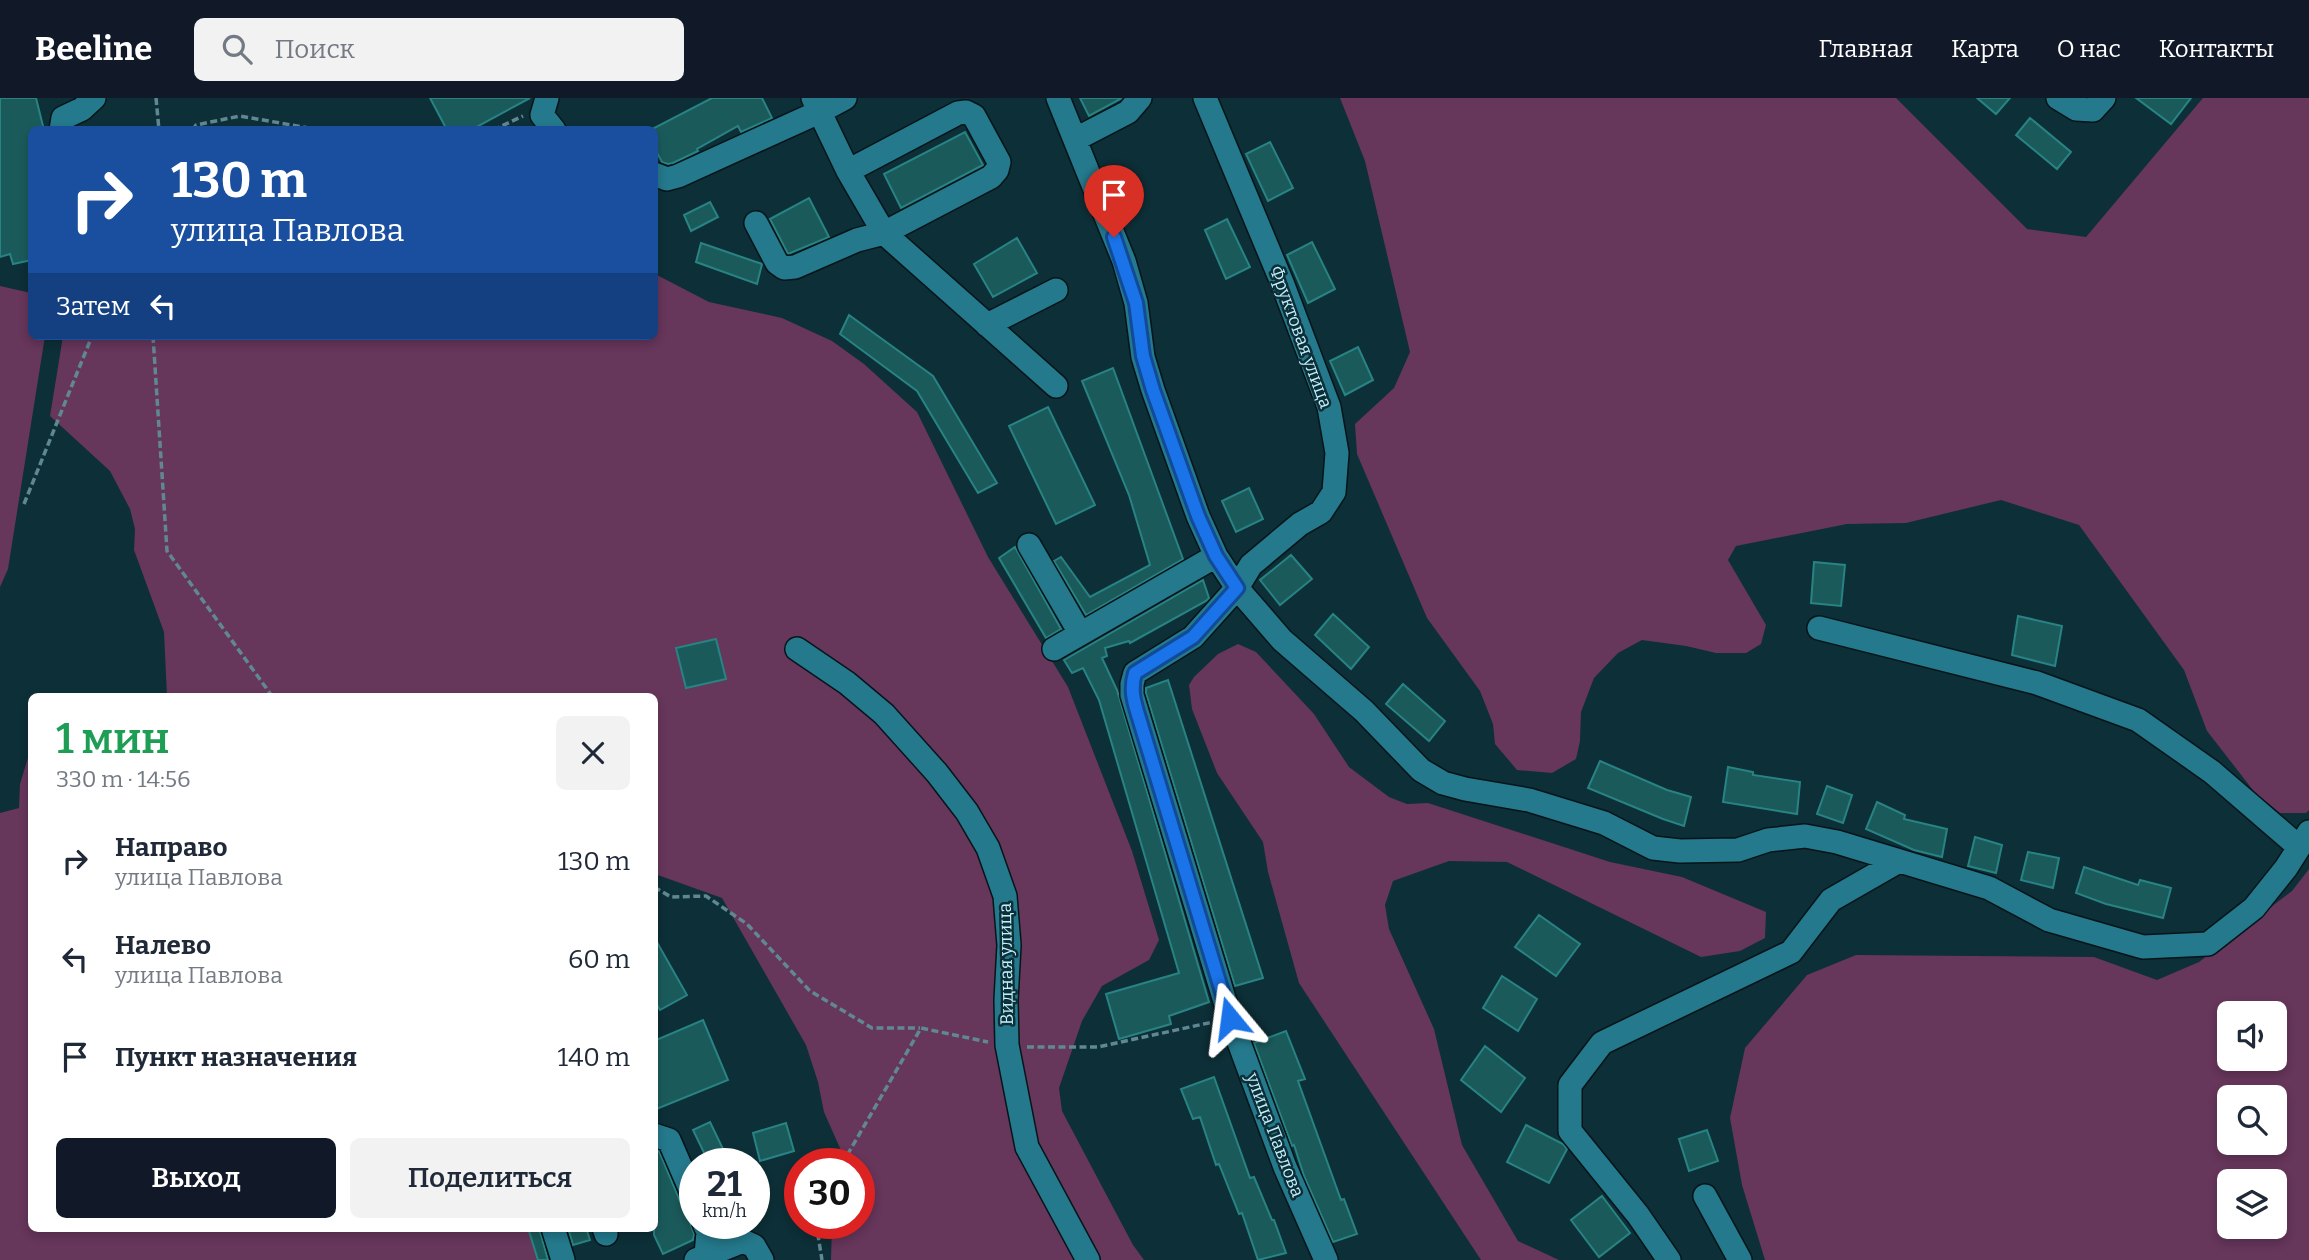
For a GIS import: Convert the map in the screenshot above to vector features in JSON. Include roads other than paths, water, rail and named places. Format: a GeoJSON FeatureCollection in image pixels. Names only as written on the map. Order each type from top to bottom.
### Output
{"type":"FeatureCollection","features":[{"type":"Feature","properties":{"kind":"street"},"geometry":{"type":"LineString","coordinates":[[62,126],[63,118],[82,109],[94,98]]}},
{"type":"Feature","properties":{"kind":"street"},"geometry":{"type":"LineString","coordinates":[[658,176],[667,179],[678,176],[816,105],[845,98]]}},
{"type":"Feature","properties":{"kind":"street"},"geometry":{"type":"LineString","coordinates":[[1058,98],[1124,261],[1136,303],[1143,356],[1153,390],[1198,516],[1216,556],[1237,588],[1282,640],[1364,711],[1421,770],[1443,783],[1541,803],[1604,823],[1653,848],[1681,851],[1738,850],[1768,841],[1805,836],[1837,842],[1989,888],[2049,920],[2143,947],[2208,944],[2254,908],[2304,839],[2138,720],[2037,683],[1819,628]]}},
{"type":"Feature","properties":{"kind":"street"},"geometry":{"type":"LineString","coordinates":[[1076,139],[1128,112],[1140,98]]}},
{"type":"Feature","properties":{"kind":"street","name":"Фруктовая улица"},"geometry":{"type":"LineString","coordinates":[[1205,98],[1283,285],[1329,407],[1338,453],[1334,492],[1321,512],[1300,524],[1251,565],[1237,588]]}},
{"type":"Feature","properties":{"kind":"street"},"geometry":{"type":"LineString","coordinates":[[2058,98],[2076,109],[2093,110],[2104,98]]}},
{"type":"Feature","properties":{"kind":"street"},"geometry":{"type":"LineString","coordinates":[[816,105],[848,171],[884,233],[1056,386]]}},
{"type":"Feature","properties":{"kind":"street"},"geometry":{"type":"LineString","coordinates":[[756,222],[777,263],[784,268],[794,267],[857,240],[884,233],[991,177],[999,162],[974,116],[966,111],[848,171]]}},
{"type":"Feature","properties":{"kind":"street"},"geometry":{"type":"LineString","coordinates":[[987,325],[1056,290]]}},
{"type":"Feature","properties":{"kind":"street"},"geometry":{"type":"LineString","coordinates":[[1029,545],[1080,633]]}},
{"type":"Feature","properties":{"kind":"street"},"geometry":{"type":"LineString","coordinates":[[1054,649],[1216,556]]}},
{"type":"Feature","properties":{"kind":"street","name":"улица Павлова"},"geometry":{"type":"LineString","coordinates":[[1237,588],[1193,637],[1135,673],[1132,695],[1230,1018],[1285,1167],[1326,1260]]}},
{"type":"Feature","properties":{"kind":"street","name":"Видная улица"},"geometry":{"type":"LineString","coordinates":[[797,649],[847,683],[884,714],[937,773],[967,812],[988,848],[1005,896],[1009,945],[1007,1045],[1027,1147],[1088,1260]]}},
{"type":"Feature","properties":{"kind":"street"},"geometry":{"type":"LineString","coordinates":[[1669,1260],[1638,1215],[1570,1131],[1570,1085],[1602,1044],[1791,952],[1830,900],[1899,861]]}},
{"type":"Feature","properties":{"kind":"street"},"geometry":{"type":"LineString","coordinates":[[658,1136],[669,1140],[679,1163]]}},
{"type":"Feature","properties":{"kind":"street"},"geometry":{"type":"LineString","coordinates":[[1705,1196],[1740,1260]]}},
{"type":"Feature","properties":{"kind":"street"},"geometry":{"type":"LineString","coordinates":[[554,1232],[563,1260]]}},
{"type":"Feature","properties":{"kind":"street"},"geometry":{"type":"LineString","coordinates":[[701,1257],[706,1239]]}},
{"type":"Feature","properties":{"kind":"street"},"geometry":{"type":"LineString","coordinates":[[701,1257],[743,1241],[754,1246],[762,1260]]}}]}
